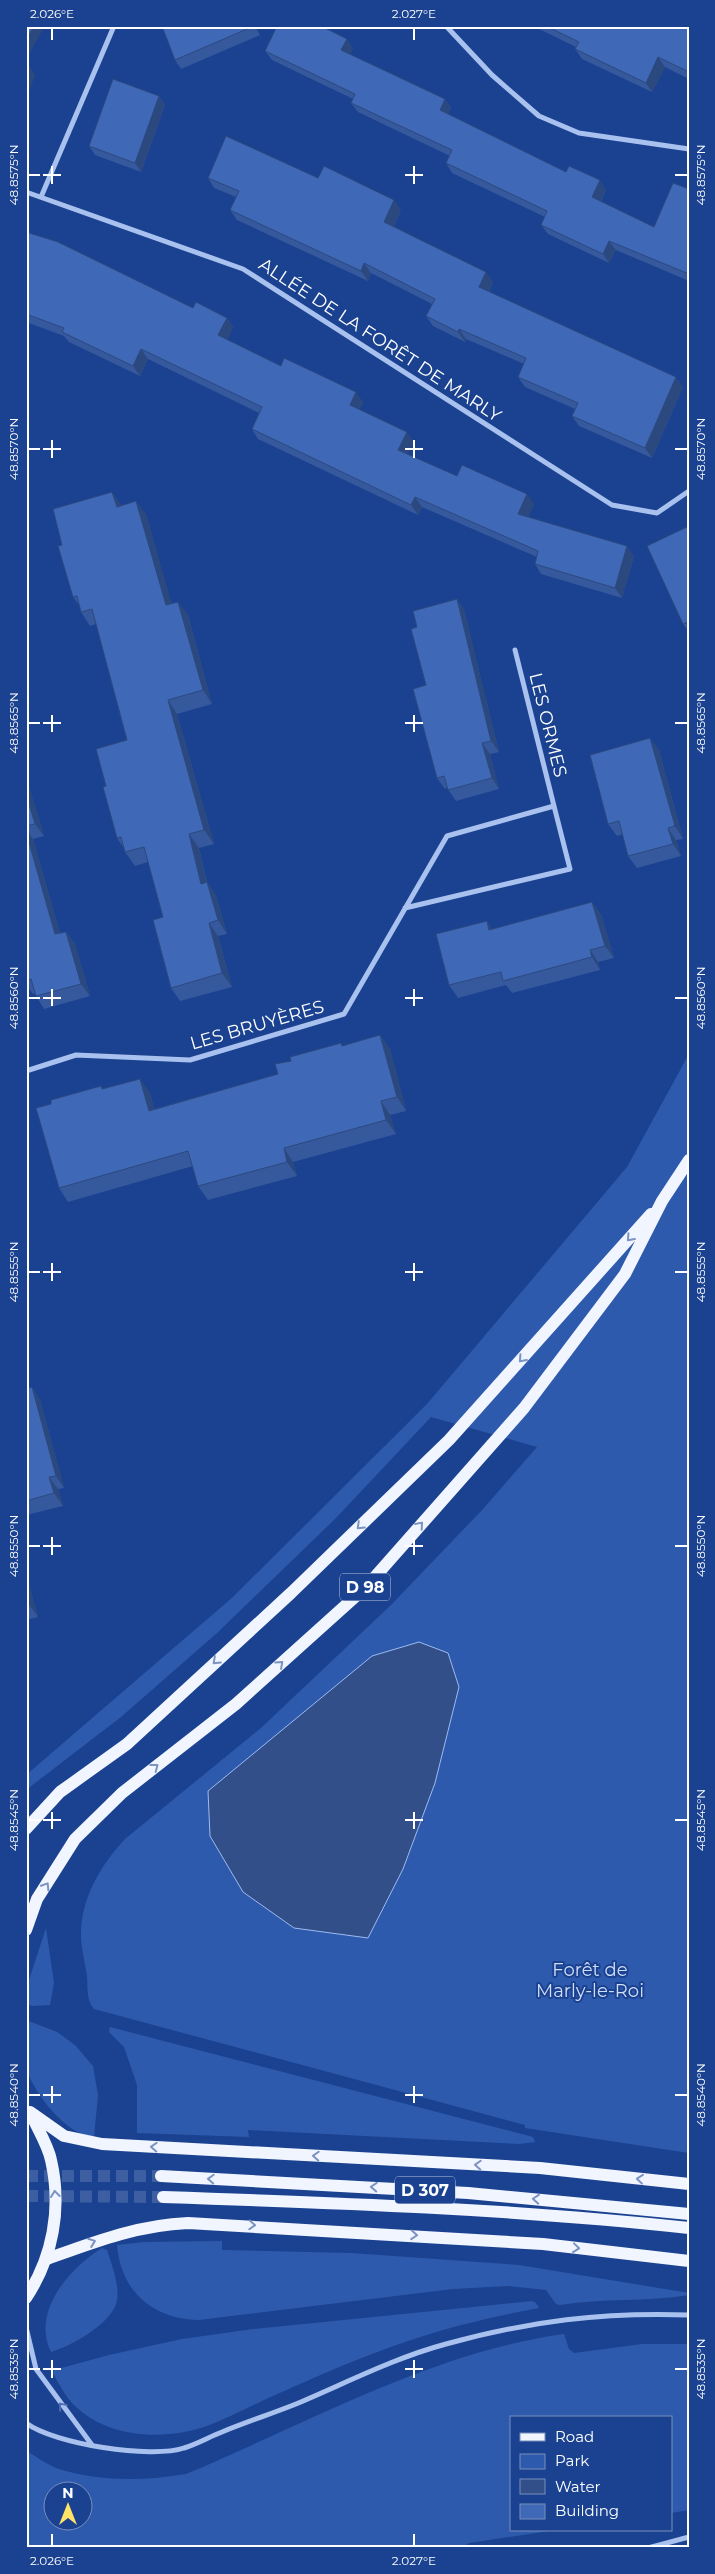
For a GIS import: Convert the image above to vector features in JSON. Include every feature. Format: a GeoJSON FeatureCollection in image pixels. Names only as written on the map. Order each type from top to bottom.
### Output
{"type":"FeatureCollection","features":[{"type":"Feature","properties":{"kind":"main road","name":"D 98"},"geometry":{"type":"LineString","coordinates":[[26,1930],[37,1899],[75,1838],[122,1793],[236,1704],[366,1587],[524,1408],[625,1274],[662,1201],[689,1160]]}},
{"type":"Feature","properties":{"kind":"main road","name":"D 98"},"geometry":{"type":"LineString","coordinates":[[26,1829],[60,1792],[127,1744],[291,1593],[449,1440],[662,1201]]}},
{"type":"Feature","properties":{"kind":"main road"},"geometry":{"type":"LineString","coordinates":[[28,2110],[64,2136],[102,2144],[540,2168],[689,2184]]}},
{"type":"Feature","properties":{"kind":"main road"},"geometry":{"type":"LineString","coordinates":[[26,2298],[47,2259],[57,2209],[51,2159],[28,2110]]}},
{"type":"Feature","properties":{"kind":"main road","name":"D 307"},"geometry":{"type":"LineString","coordinates":[[161,2176],[468,2193],[689,2214]]}},
{"type":"Feature","properties":{"kind":"main road","name":"D 307"},"geometry":{"type":"LineString","coordinates":[[163,2197],[515,2212],[689,2228]]}},
{"type":"Feature","properties":{"kind":"main road"},"geometry":{"type":"LineString","coordinates":[[47,2259],[105,2237],[138,2228],[158,2224],[188,2223],[543,2244],[689,2262]]}},
{"type":"Feature","properties":{"kind":"street"},"geometry":{"type":"LineString","coordinates":[[41,198],[114,26]]}},
{"type":"Feature","properties":{"kind":"street"},"geometry":{"type":"LineString","coordinates":[[446,26],[492,75],[538,116],[579,133],[689,149]]}},
{"type":"Feature","properties":{"kind":"street","name":"ALLÉE DE LA FORÊT DE MARLY"},"geometry":{"type":"LineString","coordinates":[[26,192],[243,269],[612,505],[657,513],[689,491]]}},
{"type":"Feature","properties":{"kind":"street","name":"LES ORMES"},"geometry":{"type":"LineString","coordinates":[[515,650],[554,806]]}},
{"type":"Feature","properties":{"kind":"street"},"geometry":{"type":"LineString","coordinates":[[405,908],[570,869],[554,806]]}},
{"type":"Feature","properties":{"kind":"street","name":"LES BRUYÈRES"},"geometry":{"type":"LineString","coordinates":[[26,1071],[76,1055],[190,1060],[344,1014],[447,836],[554,806]]}},
{"type":"Feature","properties":{"kind":"street"},"geometry":{"type":"LineString","coordinates":[[26,2423],[63,2440],[92,2445],[132,2451],[182,2449],[296,2404],[389,2362],[445,2344],[510,2328],[563,2318],[644,2314],[689,2315]]}},
{"type":"Feature","properties":{"kind":"street"},"geometry":{"type":"LineString","coordinates":[[26,2327],[36,2369],[92,2445]]}},
{"type":"Feature","properties":{"kind":"street"},"geometry":{"type":"LineString","coordinates":[[648,2548],[689,2537]]}},
{"type":"Feature","properties":{"kind":"green space","name":"Forêt de Marly-le-Roi"},"geometry":{"type":"Polygon","coordinates":[[[689,1054],[689,2153],[525,2128],[525,2125],[94,2009],[88,1993],[82,1950],[82,1921],[84,1908],[94,1883],[116,1849],[125,1839],[261,1728],[391,1605],[483,1509],[537,1447],[431,1417],[335,1519],[217,1633],[121,1717],[26,1790],[26,1775],[233,1597],[427,1404],[627,1167],[689,1054]]]}},
{"type":"Feature","properties":{"kind":"green space"},"geometry":{"type":"Polygon","coordinates":[[[46,1928],[54,1983],[50,2005],[32,2006],[26,2004],[26,1989],[46,1928]]]}},
{"type":"Feature","properties":{"kind":"green space"},"geometry":{"type":"Polygon","coordinates":[[[26,2020],[57,2032],[75,2045],[93,2066],[98,2095],[94,2137],[83,2135],[63,2122],[45,2102],[31,2081],[26,2066],[26,2020]]]}},
{"type":"Feature","properties":{"kind":"green space"},"geometry":{"type":"Polygon","coordinates":[[[110,2027],[533,2137],[535,2142],[520,2144],[248,2130],[249,2137],[137,2133],[137,2085],[124,2047],[109,2032],[110,2027]]]}},
{"type":"Feature","properties":{"kind":"green space"},"geometry":{"type":"Polygon","coordinates":[[[222,2241],[222,2250],[351,2253],[519,2265],[689,2293],[689,2295],[657,2299],[592,2301],[560,2305],[556,2304],[546,2290],[508,2286],[453,2289],[199,2320],[167,2314],[142,2300],[125,2276],[117,2245],[144,2242],[222,2241]]]}},
{"type":"Feature","properties":{"kind":"green space"},"geometry":{"type":"Polygon","coordinates":[[[102,2248],[107,2250],[115,2277],[116,2304],[106,2320],[98,2327],[79,2340],[51,2352],[46,2337],[46,2321],[50,2306],[57,2292],[67,2279],[78,2267],[102,2248]]]}},
{"type":"Feature","properties":{"kind":"green space"},"geometry":{"type":"Polygon","coordinates":[[[532,2301],[539,2308],[454,2327],[413,2339],[358,2359],[212,2424],[195,2430],[177,2433],[159,2435],[140,2434],[104,2425],[88,2417],[74,2405],[53,2373],[54,2370],[109,2355],[182,2339],[253,2329],[532,2301]]]}},
{"type":"Feature","properties":{"kind":"green space"},"geometry":{"type":"Polygon","coordinates":[[[564,2334],[569,2349],[574,2353],[642,2344],[689,2344],[689,2510],[672,2513],[672,2416],[510,2416],[510,2532],[543,2532],[469,2543],[462,2548],[26,2548],[26,2451],[56,2468],[88,2476],[137,2479],[186,2474],[324,2412],[466,2356],[515,2343],[564,2334]]]}},
{"type":"Feature","properties":{"kind":"water"},"geometry":{"type":"Polygon","coordinates":[[[419,1642],[448,1653],[459,1687],[435,1783],[403,1869],[368,1938],[294,1928],[243,1892],[210,1836],[208,1791],[372,1656],[419,1642]]]}},
{"type":"Feature","properties":{"kind":"building"},"geometry":{"type":"Polygon","coordinates":[[[26,26],[34,26],[26,40],[26,26]]]}},
{"type":"Feature","properties":{"kind":"building"},"geometry":{"type":"Polygon","coordinates":[[[162,26],[254,26],[175,60],[162,26]]]}},
{"type":"Feature","properties":{"kind":"building"},"geometry":{"type":"Polygon","coordinates":[[[277,26],[321,26],[347,39],[341,50],[445,99],[440,110],[566,172],[569,166],[600,180],[592,197],[654,227],[673,183],[689,189],[689,274],[609,241],[603,254],[541,225],[547,211],[446,163],[452,150],[351,103],[355,94],[265,51],[277,26]]]}},
{"type":"Feature","properties":{"kind":"building"},"geometry":{"type":"Polygon","coordinates":[[[546,26],[689,26],[689,72],[658,57],[646,83],[575,49],[579,42],[546,26]]]}},
{"type":"Feature","properties":{"kind":"building"},"geometry":{"type":"Polygon","coordinates":[[[26,65],[30,67],[26,76],[26,65]]]}},
{"type":"Feature","properties":{"kind":"building"},"geometry":{"type":"Polygon","coordinates":[[[113,79],[159,96],[135,163],[89,146],[113,79]]]}},
{"type":"Feature","properties":{"kind":"building"},"geometry":{"type":"Polygon","coordinates":[[[226,136],[318,178],[324,166],[394,200],[384,222],[486,272],[479,287],[676,377],[645,448],[572,416],[578,403],[518,377],[526,358],[459,329],[458,332],[426,316],[435,299],[364,263],[361,271],[230,210],[239,191],[208,178],[226,136]]]}},
{"type":"Feature","properties":{"kind":"building"},"geometry":{"type":"Polygon","coordinates":[[[26,232],[58,242],[193,308],[196,302],[227,318],[218,335],[281,366],[284,358],[356,392],[350,405],[407,432],[398,450],[457,476],[462,465],[527,494],[518,514],[627,546],[615,588],[535,564],[538,551],[415,497],[411,505],[252,429],[262,407],[141,349],[133,366],[62,332],[64,328],[26,314],[26,232]]]}},
{"type":"Feature","properties":{"kind":"building"},"geometry":{"type":"Polygon","coordinates":[[[112,492],[117,507],[136,501],[166,605],[178,602],[203,690],[168,700],[204,830],[189,834],[201,884],[207,882],[218,920],[209,923],[222,973],[171,988],[153,920],[163,917],[144,847],[125,852],[121,837],[117,838],[103,787],[106,786],[96,749],[127,740],[92,609],[81,612],[77,596],[73,597],[58,546],[62,545],[53,509],[112,492]]]}},
{"type":"Feature","properties":{"kind":"building"},"geometry":{"type":"Polygon","coordinates":[[[689,526],[689,624],[688,622],[683,624],[647,546],[689,526]]]}},
{"type":"Feature","properties":{"kind":"building"},"geometry":{"type":"Polygon","coordinates":[[[457,599],[491,741],[482,743],[492,778],[448,790],[444,776],[437,778],[413,689],[426,685],[411,629],[417,627],[413,611],[457,599]]]}},
{"type":"Feature","properties":{"kind":"building"},"geometry":{"type":"Polygon","coordinates":[[[650,738],[675,826],[668,828],[673,844],[628,856],[619,821],[608,824],[590,755],[650,738]]]}},
{"type":"Feature","properties":{"kind":"building"},"geometry":{"type":"Polygon","coordinates":[[[26,794],[35,824],[26,826],[26,794]]]}},
{"type":"Feature","properties":{"kind":"building"},"geometry":{"type":"Polygon","coordinates":[[[26,832],[55,934],[66,932],[81,984],[36,996],[31,979],[26,981],[26,832]]]}},
{"type":"Feature","properties":{"kind":"building"},"geometry":{"type":"Polygon","coordinates":[[[592,902],[605,946],[590,950],[592,957],[503,981],[501,972],[449,985],[436,934],[487,921],[489,930],[592,902]]]}},
{"type":"Feature","properties":{"kind":"building"},"geometry":{"type":"Polygon","coordinates":[[[380,1035],[397,1097],[381,1101],[386,1120],[284,1148],[287,1162],[198,1186],[188,1151],[59,1188],[36,1108],[51,1104],[51,1100],[101,1086],[102,1089],[140,1079],[149,1111],[278,1074],[275,1064],[291,1061],[290,1057],[341,1043],[342,1046],[380,1035]]]}},
{"type":"Feature","properties":{"kind":"building"},"geometry":{"type":"Polygon","coordinates":[[[32,1387],[56,1476],[49,1477],[54,1493],[26,1501],[26,1389],[32,1387]]]}},
{"type":"Feature","properties":{"kind":"building"},"geometry":{"type":"Polygon","coordinates":[[[26,1593],[29,1605],[26,1606],[26,1593]]]}},
{"type":"Feature","properties":{"kind":"tunnel"},"geometry":{"type":"LineString","coordinates":[[26,2176],[161,2176]]}},
{"type":"Feature","properties":{"kind":"tunnel"},"geometry":{"type":"LineString","coordinates":[[26,2196],[163,2197]]}}]}
